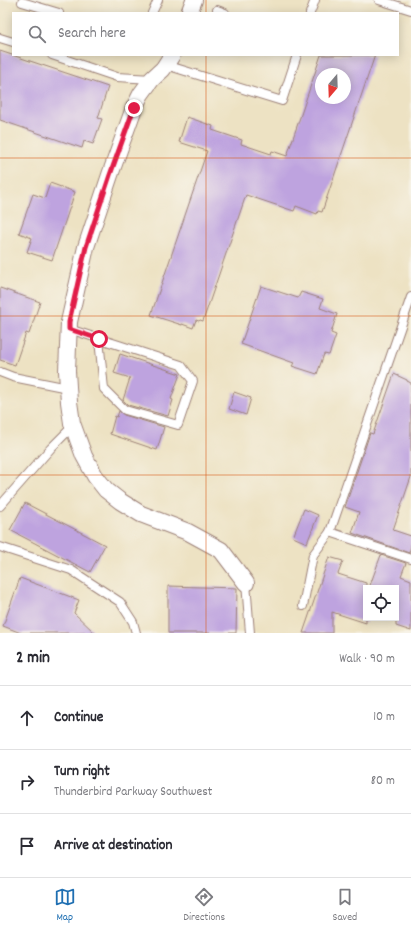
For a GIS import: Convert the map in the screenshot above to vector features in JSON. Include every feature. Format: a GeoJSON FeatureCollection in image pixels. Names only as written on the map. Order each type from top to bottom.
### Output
{"type":"FeatureCollection","features":[{"type":"Feature","properties":{"kind":"street"},"geometry":{"type":"LineString","coordinates":[[189,12],[194,0]]}},
{"type":"Feature","properties":{"kind":"street"},"geometry":{"type":"LineString","coordinates":[[169,60],[141,94],[134,108],[86,247],[69,322],[67,371],[69,402],[73,426],[84,456],[95,476],[106,490],[120,502],[141,514],[188,532],[221,550],[246,583]]}},
{"type":"Feature","properties":{"kind":"lane"},"geometry":{"type":"LineString","coordinates":[[152,12],[158,0]]}},
{"type":"Feature","properties":{"kind":"lane"},"geometry":{"type":"LineString","coordinates":[[310,12],[314,0]]}},
{"type":"Feature","properties":{"kind":"lane"},"geometry":{"type":"LineString","coordinates":[[379,0],[411,10]]}},
{"type":"Feature","properties":{"kind":"lane"},"geometry":{"type":"LineString","coordinates":[[22,2],[55,12]]}},
{"type":"Feature","properties":{"kind":"lane"},"geometry":{"type":"LineString","coordinates":[[0,38],[12,42]]}},
{"type":"Feature","properties":{"kind":"lane"},"geometry":{"type":"LineString","coordinates":[[55,56],[117,76],[152,79]]}},
{"type":"Feature","properties":{"kind":"lane"},"geometry":{"type":"LineString","coordinates":[[169,60],[282,100],[297,56]]}},
{"type":"Feature","properties":{"kind":"lane"},"geometry":{"type":"LineString","coordinates":[[303,606],[313,555],[330,532],[411,297]]}},
{"type":"Feature","properties":{"kind":"lane"},"geometry":{"type":"LineString","coordinates":[[69,329],[181,365],[193,381],[178,425],[125,410],[104,389],[99,339]]}},
{"type":"Feature","properties":{"kind":"lane"},"geometry":{"type":"LineString","coordinates":[[0,372],[13,377],[68,388]]}},
{"type":"Feature","properties":{"kind":"lane"},"geometry":{"type":"LineString","coordinates":[[0,506],[51,448],[73,426]]}},
{"type":"Feature","properties":{"kind":"lane"},"geometry":{"type":"LineString","coordinates":[[330,532],[411,559]]}},
{"type":"Feature","properties":{"kind":"lane"},"geometry":{"type":"LineString","coordinates":[[0,547],[71,570],[120,602],[134,622],[136,633]]}},
{"type":"Feature","properties":{"kind":"lane"},"geometry":{"type":"LineString","coordinates":[[246,583],[250,633]]}},
{"type":"Feature","properties":{"kind":"building"},"geometry":{"type":"Polygon","coordinates":[[[0,51],[108,87],[98,118],[102,119],[93,144],[84,141],[82,148],[0,120],[0,51]]]}},
{"type":"Feature","properties":{"kind":"building"},"geometry":{"type":"Polygon","coordinates":[[[321,56],[375,56],[322,212],[318,211],[317,214],[296,206],[294,211],[246,195],[203,321],[196,320],[193,328],[151,315],[207,151],[179,142],[187,117],[213,126],[212,130],[242,140],[241,144],[271,154],[272,151],[287,156],[315,73],[315,104],[351,104],[351,68],[317,68],[321,56]]]}},
{"type":"Feature","properties":{"kind":"building"},"geometry":{"type":"Polygon","coordinates":[[[50,183],[75,192],[52,260],[27,252],[32,238],[19,233],[33,194],[45,198],[50,183]]]}},
{"type":"Feature","properties":{"kind":"building"},"geometry":{"type":"Polygon","coordinates":[[[261,286],[298,298],[301,292],[323,299],[320,308],[337,314],[331,333],[336,335],[329,355],[324,354],[317,374],[292,366],[294,363],[241,344],[261,286]]]}},
{"type":"Feature","properties":{"kind":"building"},"geometry":{"type":"Polygon","coordinates":[[[0,288],[40,302],[29,334],[26,333],[15,365],[0,360],[0,288]]]}},
{"type":"Feature","properties":{"kind":"building"},"geometry":{"type":"Polygon","coordinates":[[[120,354],[180,374],[171,399],[173,400],[168,416],[128,405],[123,400],[130,378],[114,373],[120,354]]]}},
{"type":"Feature","properties":{"kind":"building"},"geometry":{"type":"Polygon","coordinates":[[[394,374],[411,383],[411,477],[393,530],[411,536],[409,553],[352,533],[359,512],[345,507],[370,433],[373,434],[394,374]]]}},
{"type":"Feature","properties":{"kind":"building"},"geometry":{"type":"Polygon","coordinates":[[[234,392],[251,398],[246,415],[229,409],[234,392]]]}},
{"type":"Feature","properties":{"kind":"building"},"geometry":{"type":"Polygon","coordinates":[[[119,411],[124,415],[164,427],[157,450],[110,434],[115,416],[117,417],[119,411]]]}},
{"type":"Feature","properties":{"kind":"building"},"geometry":{"type":"Polygon","coordinates":[[[25,503],[105,545],[90,572],[10,530],[25,503]]]}},
{"type":"Feature","properties":{"kind":"building"},"geometry":{"type":"Polygon","coordinates":[[[304,509],[318,515],[307,543],[293,537],[304,509]]]}},
{"type":"Feature","properties":{"kind":"building"},"geometry":{"type":"Polygon","coordinates":[[[381,555],[406,563],[401,576],[411,580],[411,631],[396,626],[396,621],[399,621],[399,585],[370,585],[381,555]]]}},
{"type":"Feature","properties":{"kind":"building"},"geometry":{"type":"Polygon","coordinates":[[[329,557],[343,561],[338,574],[366,583],[366,585],[363,585],[363,621],[366,621],[366,623],[332,612],[332,633],[303,633],[329,557]]]}},
{"type":"Feature","properties":{"kind":"building"},"geometry":{"type":"Polygon","coordinates":[[[20,578],[79,600],[74,613],[95,633],[21,633],[3,626],[20,578]]]}},
{"type":"Feature","properties":{"kind":"building"},"geometry":{"type":"Polygon","coordinates":[[[168,586],[237,588],[236,633],[168,633],[168,586]]]}},
{"type":"Feature","properties":{"kind":"route"},"geometry":{"type":"LineString","coordinates":[[99,339],[69,329],[69,322],[86,247],[134,108]]}}]}
